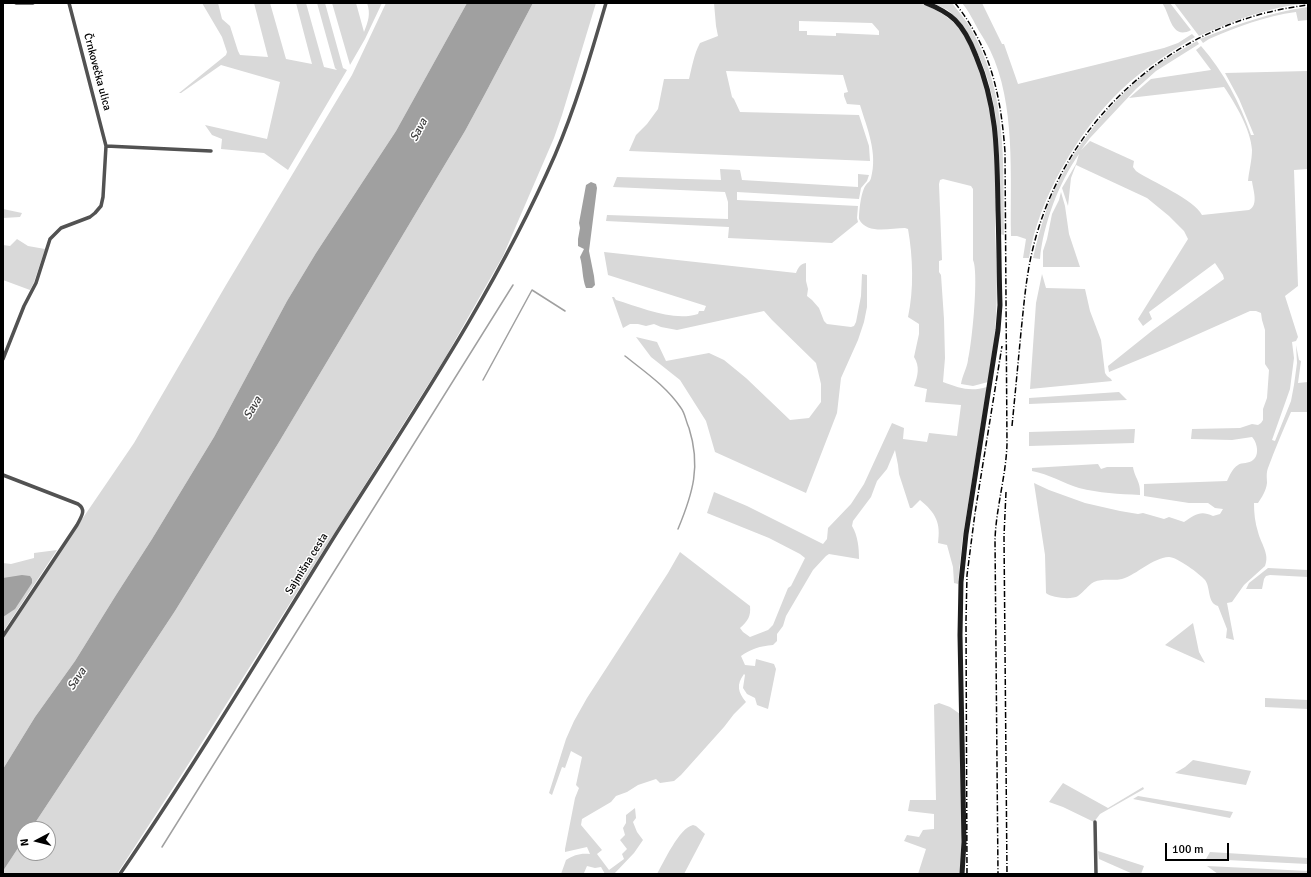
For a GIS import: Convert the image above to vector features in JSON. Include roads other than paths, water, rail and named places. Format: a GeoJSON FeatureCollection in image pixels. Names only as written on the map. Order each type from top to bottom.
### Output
{"type":"FeatureCollection","features":[{"type":"Feature","properties":{"kind":"main road"},"geometry":{"type":"LineString","coordinates":[[926,3],[945,12],[955,20],[965,33],[976,54],[991,100],[995,124],[997,158],[1000,305],[998,330],[966,534],[960,597],[964,828],[962,874]]}},
{"type":"Feature","properties":{"kind":"street"},"geometry":{"type":"LineString","coordinates":[[16,3],[33,3]]}},
{"type":"Feature","properties":{"kind":"street","name":"Črnkovečka ulica"},"geometry":{"type":"LineString","coordinates":[[3,359],[22,311],[36,283],[50,239],[61,228],[90,217],[101,206],[106,146],[69,3]]}},
{"type":"Feature","properties":{"kind":"street","name":"Sajmišna cesta"},"geometry":{"type":"LineString","coordinates":[[120,874],[186,774],[447,360],[503,261],[556,152],[578,94],[606,3]]}},
{"type":"Feature","properties":{"kind":"street"},"geometry":{"type":"LineString","coordinates":[[106,146],[211,150]]}},
{"type":"Feature","properties":{"kind":"street"},"geometry":{"type":"LineString","coordinates":[[3,475],[78,504],[83,508],[83,514],[3,636]]}},
{"type":"Feature","properties":{"kind":"street"},"geometry":{"type":"LineString","coordinates":[[1095,822],[1096,874]]}},
{"type":"Feature","properties":{"kind":"water","name":"Sava"},"geometry":{"type":"Polygon","coordinates":[[[467,3],[533,3],[465,131],[279,442],[175,611],[36,821],[16,821],[16,851],[3,871],[3,769],[35,717],[75,661],[152,539],[214,437],[287,301],[316,253],[396,131],[467,3]]]}},
{"type":"Feature","properties":{"kind":"water"},"geometry":{"type":"Polygon","coordinates":[[[591,182],[596,184],[597,188],[589,251],[595,285],[592,288],[586,288],[580,257],[584,249],[578,246],[578,239],[580,228],[579,223],[586,185],[591,182]]]}},
{"type":"Feature","properties":{"kind":"water"},"geometry":{"type":"Polygon","coordinates":[[[22,575],[30,576],[32,583],[15,609],[3,617],[3,578],[22,575]]]}},
{"type":"Feature","properties":{"kind":"waterway"},"geometry":{"type":"LineString","coordinates":[[162,847],[513,285]]}},
{"type":"Feature","properties":{"kind":"waterway"},"geometry":{"type":"LineString","coordinates":[[483,380],[532,290],[565,311]]}},
{"type":"Feature","properties":{"kind":"waterway"},"geometry":{"type":"LineString","coordinates":[[625,356],[669,393],[682,410],[689,428],[693,442],[695,467],[694,479],[688,503],[678,529]]}},
{"type":"Feature","properties":{"kind":"railway"},"geometry":{"type":"LineString","coordinates":[[955,3],[967,20],[986,55],[1001,111],[1005,152],[1007,444],[995,540],[998,874]]}},
{"type":"Feature","properties":{"kind":"railway"},"geometry":{"type":"LineString","coordinates":[[1012,426],[1024,300],[1033,248],[1049,201],[1071,157],[1099,118],[1132,84],[1171,55],[1213,31],[1259,15],[1308,5]]}},
{"type":"Feature","properties":{"kind":"railway"},"geometry":{"type":"LineString","coordinates":[[967,874],[967,575],[975,513],[1002,346]]}},
{"type":"Feature","properties":{"kind":"railway"},"geometry":{"type":"LineString","coordinates":[[1006,492],[1004,536],[1007,874]]}}]}
